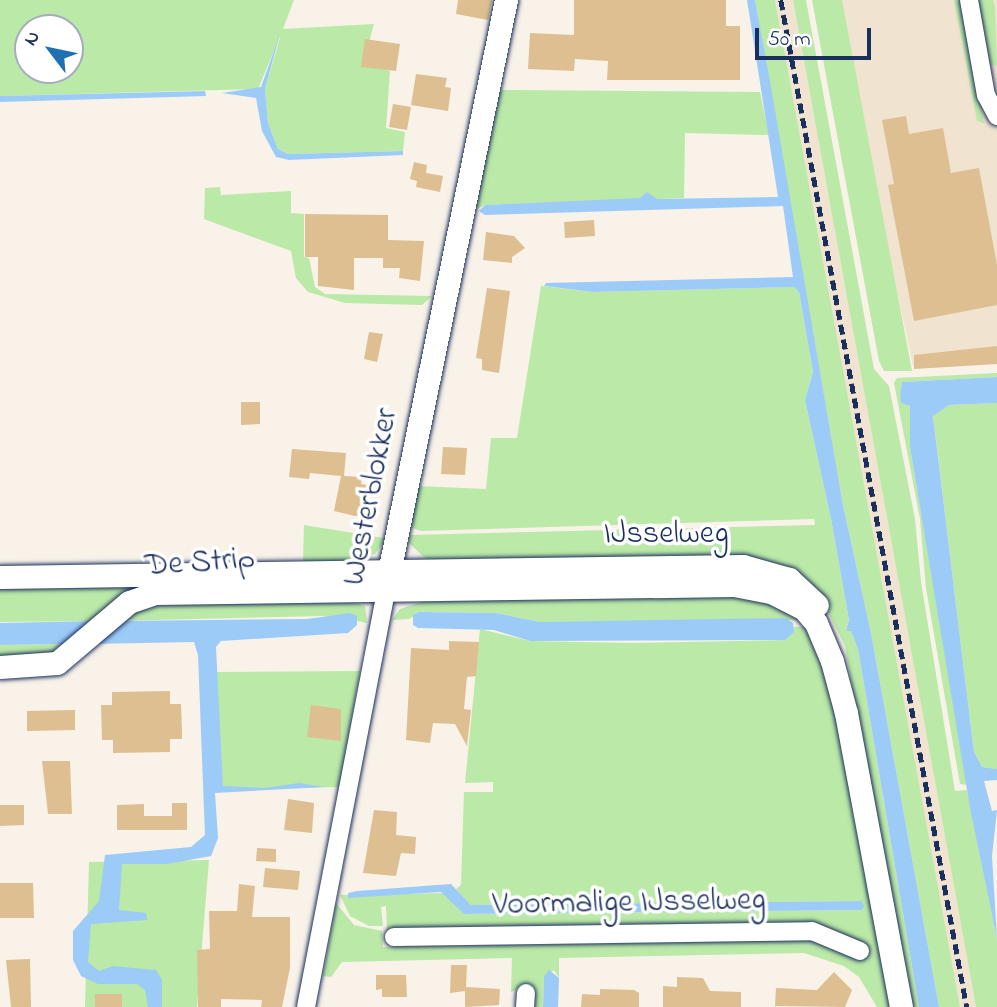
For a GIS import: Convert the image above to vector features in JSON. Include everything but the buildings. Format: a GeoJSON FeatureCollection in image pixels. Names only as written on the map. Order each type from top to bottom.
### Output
{"type":"FeatureCollection","features":[{"type":"Feature","properties":{"kind":"street","name":"Westerblokker"},"geometry":{"type":"LineString","coordinates":[[306,1007],[387,581],[506,0]]}},
{"type":"Feature","properties":{"kind":"street"},"geometry":{"type":"LineString","coordinates":[[969,0],[986,95],[997,116]]}},
{"type":"Feature","properties":{"kind":"street","name":"IJsselweg"},"geometry":{"type":"LineString","coordinates":[[387,581],[743,566],[769,571],[796,585],[830,619],[844,667],[846,713],[901,1007]]}},
{"type":"Feature","properties":{"kind":"street","name":"De Strip"},"geometry":{"type":"LineString","coordinates":[[0,577],[387,581]]}},
{"type":"Feature","properties":{"kind":"street","name":"De Strip"},"geometry":{"type":"LineString","coordinates":[[0,667],[57,663],[130,602],[155,593],[387,581]]}},
{"type":"Feature","properties":{"kind":"street","name":"Voormalige IJsselweg"},"geometry":{"type":"LineString","coordinates":[[394,937],[812,931],[860,951]]}},
{"type":"Feature","properties":{"kind":"shaded area"},"geometry":{"type":"Polygon","coordinates":[[[775,0],[793,0],[976,1007],[960,1007],[775,0]]]}},
{"type":"Feature","properties":{"kind":"shaded area"},"geometry":{"type":"Polygon","coordinates":[[[835,0],[997,0],[997,360],[913,366],[835,0]]]}},
{"type":"Feature","properties":{"kind":"green space"},"geometry":{"type":"Polygon","coordinates":[[[0,0],[294,0],[283,29],[374,24],[363,63],[390,71],[386,128],[405,132],[403,151],[288,154],[278,149],[268,123],[265,89],[281,34],[258,89],[0,96],[0,0]]]}},
{"type":"Feature","properties":{"kind":"green space"},"geometry":{"type":"Polygon","coordinates":[[[755,0],[775,0],[960,1007],[939,1007],[871,633],[843,505],[755,0]]]}},
{"type":"Feature","properties":{"kind":"green space"},"geometry":{"type":"Polygon","coordinates":[[[793,0],[806,0],[874,369],[889,386],[915,519],[921,582],[955,791],[967,790],[997,939],[997,1007],[976,1007],[793,0]]]}},
{"type":"Feature","properties":{"kind":"green space"},"geometry":{"type":"Polygon","coordinates":[[[812,0],[842,0],[912,371],[884,371],[879,361],[812,0]]]}},
{"type":"Feature","properties":{"kind":"green space"},"geometry":{"type":"Polygon","coordinates":[[[954,0],[960,0],[984,123],[977,121],[954,0]]]}},
{"type":"Feature","properties":{"kind":"green space"},"geometry":{"type":"Polygon","coordinates":[[[978,0],[993,0],[995,6],[997,66],[990,64],[978,0]]]}},
{"type":"Feature","properties":{"kind":"green space"},"geometry":{"type":"Polygon","coordinates":[[[496,90],[760,92],[769,135],[685,133],[684,198],[485,205],[471,212],[496,90]]]}},
{"type":"Feature","properties":{"kind":"green space"},"geometry":{"type":"Polygon","coordinates":[[[220,187],[221,195],[291,191],[291,213],[304,214],[304,257],[309,258],[315,287],[325,294],[432,296],[422,305],[345,303],[308,292],[296,278],[291,251],[204,219],[205,188],[220,187]]]}},
{"type":"Feature","properties":{"kind":"green space"},"geometry":{"type":"Polygon","coordinates":[[[541,286],[593,292],[794,287],[799,292],[813,372],[805,400],[831,519],[849,620],[846,630],[851,631],[858,649],[919,1007],[908,1007],[845,646],[821,598],[427,560],[409,543],[408,535],[815,525],[814,519],[421,531],[410,527],[417,486],[486,489],[491,438],[517,438],[541,286]]]}},
{"type":"Feature","properties":{"kind":"green space"},"geometry":{"type":"Polygon","coordinates":[[[997,373],[997,377],[902,382],[900,394],[902,403],[910,406],[910,447],[967,785],[960,784],[926,588],[920,519],[894,383],[897,378],[997,373]]]}},
{"type":"Feature","properties":{"kind":"green space"},"geometry":{"type":"Polygon","coordinates":[[[997,403],[997,769],[982,767],[974,752],[933,415],[949,405],[997,403]]]}},
{"type":"Feature","properties":{"kind":"green space"},"geometry":{"type":"Polygon","coordinates":[[[304,525],[384,538],[384,542],[375,554],[351,560],[351,565],[303,561],[304,525]]]}},
{"type":"Feature","properties":{"kind":"green space"},"geometry":{"type":"Polygon","coordinates":[[[0,582],[155,586],[99,621],[0,622],[0,582]]]}},
{"type":"Feature","properties":{"kind":"green space"},"geometry":{"type":"Polygon","coordinates":[[[740,589],[806,620],[540,622],[496,613],[421,612],[409,619],[392,620],[400,609],[422,602],[422,598],[740,589]]]}},
{"type":"Feature","properties":{"kind":"green space"},"geometry":{"type":"Polygon","coordinates":[[[348,601],[365,606],[367,623],[357,621],[357,616],[116,621],[142,602],[348,601]]]}},
{"type":"Feature","properties":{"kind":"green space"},"geometry":{"type":"Polygon","coordinates":[[[794,627],[811,627],[822,648],[892,1007],[877,1007],[859,977],[844,966],[804,953],[559,958],[559,978],[554,970],[544,977],[543,1007],[530,1007],[521,988],[511,992],[512,958],[342,962],[331,977],[323,976],[336,903],[354,925],[382,931],[383,947],[806,940],[863,944],[816,925],[387,931],[386,906],[381,907],[383,926],[369,926],[350,916],[340,895],[445,893],[464,914],[862,910],[862,901],[471,905],[456,889],[461,885],[464,792],[493,792],[493,782],[465,783],[480,629],[530,641],[633,643],[785,640],[794,627]]]}},
{"type":"Feature","properties":{"kind":"green space"},"geometry":{"type":"Polygon","coordinates":[[[74,644],[68,650],[0,663],[0,645],[74,644]]]}},
{"type":"Feature","properties":{"kind":"green space"},"geometry":{"type":"Polygon","coordinates":[[[360,671],[339,787],[222,789],[216,672],[360,671]]]}},
{"type":"Feature","properties":{"kind":"green space"},"geometry":{"type":"Polygon","coordinates":[[[209,860],[197,1007],[85,1007],[89,862],[209,860]]]}},
{"type":"Feature","properties":{"kind":"water"},"geometry":{"type":"Polygon","coordinates":[[[747,0],[755,0],[843,505],[871,633],[939,1007],[919,1007],[858,649],[851,631],[846,631],[849,620],[831,519],[805,400],[813,372],[799,292],[794,287],[593,292],[544,286],[546,283],[793,277],[783,206],[485,215],[479,211],[485,205],[640,198],[647,192],[657,199],[778,197],[747,0]]]}},
{"type":"Feature","properties":{"kind":"water"},"geometry":{"type":"Polygon","coordinates":[[[280,34],[265,89],[268,123],[278,149],[288,154],[403,151],[403,155],[289,160],[276,157],[262,131],[256,98],[222,93],[261,87],[280,34]]]}},
{"type":"Feature","properties":{"kind":"water"},"geometry":{"type":"Polygon","coordinates":[[[205,91],[206,96],[0,102],[0,96],[205,91]]]}},
{"type":"Feature","properties":{"kind":"water"},"geometry":{"type":"Polygon","coordinates":[[[997,377],[997,403],[949,405],[933,416],[974,752],[982,767],[997,769],[997,780],[984,781],[992,811],[997,810],[992,856],[997,939],[970,808],[910,447],[910,406],[901,403],[900,394],[902,382],[997,377]]]}},
{"type":"Feature","properties":{"kind":"water"},"geometry":{"type":"Polygon","coordinates":[[[420,612],[496,613],[540,622],[786,618],[793,623],[794,632],[785,640],[530,641],[494,630],[418,628],[413,625],[413,615],[420,612]]]}},
{"type":"Feature","properties":{"kind":"water"},"geometry":{"type":"Polygon","coordinates":[[[350,613],[357,616],[357,625],[348,633],[221,641],[216,647],[223,786],[265,788],[299,783],[325,787],[215,793],[218,838],[211,856],[167,864],[122,864],[119,910],[146,913],[147,920],[91,924],[88,962],[99,971],[113,966],[156,970],[162,980],[162,1007],[148,1007],[145,990],[137,984],[98,984],[81,976],[73,960],[73,931],[99,901],[105,855],[191,847],[205,835],[198,655],[194,642],[91,644],[116,621],[307,619],[350,613]]]}},
{"type":"Feature","properties":{"kind":"water"},"geometry":{"type":"Polygon","coordinates":[[[99,621],[74,644],[0,645],[0,623],[99,621]]]}},
{"type":"Feature","properties":{"kind":"water"},"geometry":{"type":"Polygon","coordinates":[[[451,884],[471,905],[862,901],[864,906],[862,910],[464,914],[441,892],[348,898],[348,893],[357,891],[451,884]]]}},
{"type":"Feature","properties":{"kind":"water"},"geometry":{"type":"Polygon","coordinates":[[[549,970],[559,978],[558,1007],[543,1007],[544,977],[549,970]]]}},
{"type":"Feature","properties":{"kind":"railway"},"geometry":{"type":"LineString","coordinates":[[781,0],[967,1007]]}}]}
